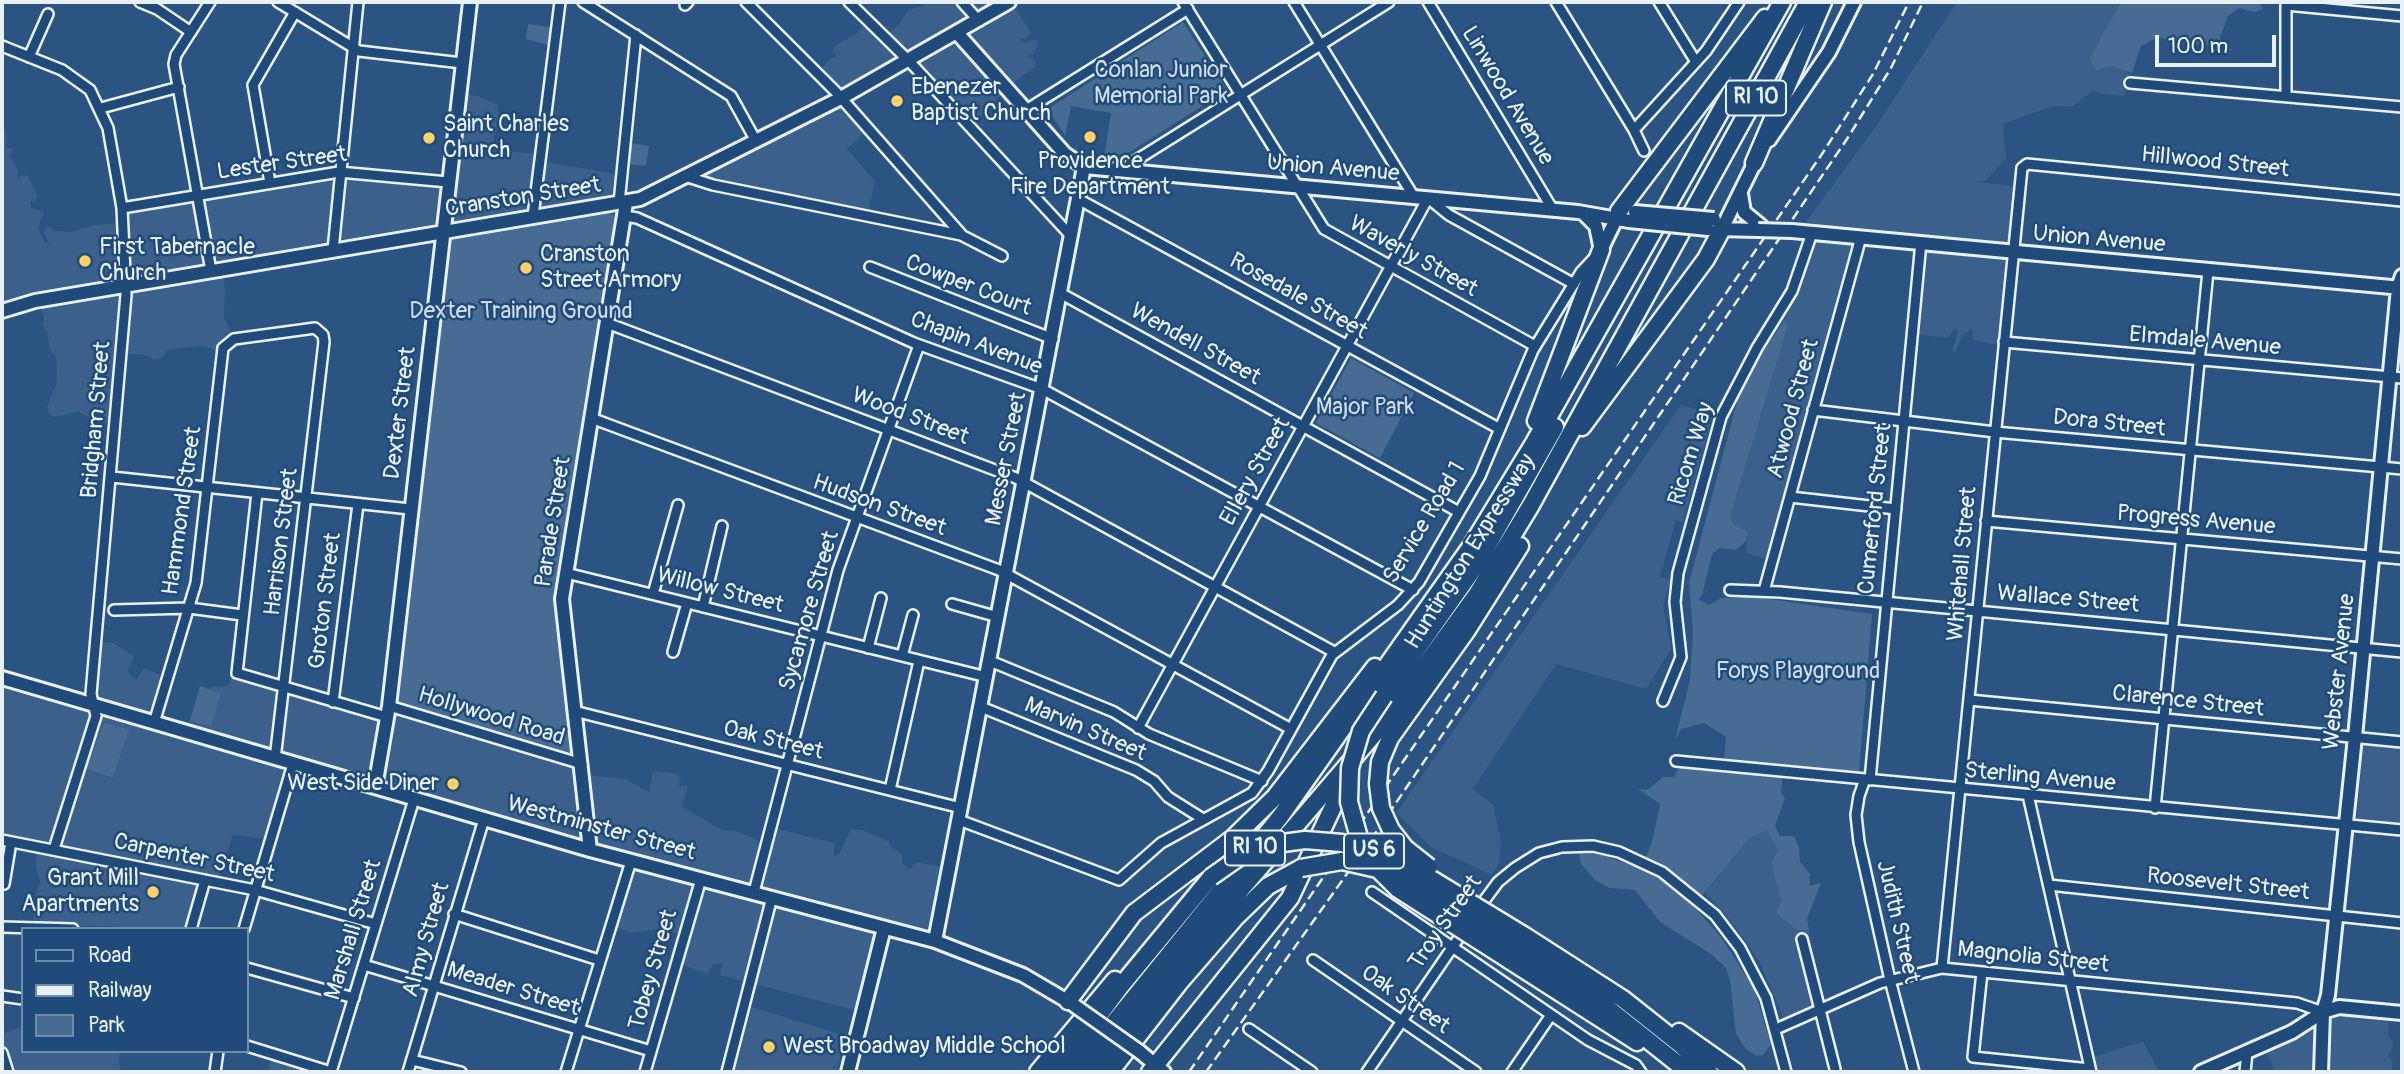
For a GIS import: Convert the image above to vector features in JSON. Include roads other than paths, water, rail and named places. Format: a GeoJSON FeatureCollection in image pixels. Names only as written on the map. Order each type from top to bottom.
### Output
{"type":"FeatureCollection","features":[{"type":"Feature","properties":{"kind":"highway"},"geometry":{"type":"LineString","coordinates":[[1625,216],[1775,2]]}},
{"type":"Feature","properties":{"kind":"highway","name":"Huntington Expressway"},"geometry":{"type":"LineString","coordinates":[[1074,1072],[1276,822],[1424,615],[1497,506],[1782,2]]}},
{"type":"Feature","properties":{"kind":"highway","name":"Huntington Expressway"},"geometry":{"type":"LineString","coordinates":[[1092,1072],[1189,950],[1363,748],[1472,600],[1556,460],[1808,2]]}},
{"type":"Feature","properties":{"kind":"highway"},"geometry":{"type":"LineString","coordinates":[[1754,163],[1824,2]]}},
{"type":"Feature","properties":{"kind":"highway"},"geometry":{"type":"LineString","coordinates":[[1677,1072],[1580,1004],[1405,848],[1385,819],[1378,785],[1380,762],[1387,743],[1500,580],[1540,508],[1556,460],[1691,279],[1717,224]]}},
{"type":"Feature","properties":{"kind":"highway"},"geometry":{"type":"LineString","coordinates":[[1497,506],[1550,388],[1601,250]]}},
{"type":"Feature","properties":{"kind":"highway"},"geometry":{"type":"LineString","coordinates":[[1517,948],[1398,889],[1376,867],[1360,841],[1349,802],[1351,761],[1361,731],[1465,581],[1521,491],[1585,367],[1598,329]]}},
{"type":"Feature","properties":{"kind":"highway"},"geometry":{"type":"LineString","coordinates":[[1072,1004],[1134,913],[1233,838],[1265,808],[1377,665],[1424,615]]}},
{"type":"Feature","properties":{"kind":"highway"},"geometry":{"type":"LineString","coordinates":[[1156,1070],[1290,898],[1363,748]]}},
{"type":"Feature","properties":{"kind":"highway","name":"US 6"},"geometry":{"type":"LineString","coordinates":[[1057,1072],[1151,948],[1211,877],[1241,856],[1276,843],[1305,840],[1371,849],[1412,866],[1517,948],[1611,991],[1675,1041],[1709,1072]]}},
{"type":"Feature","properties":{"kind":"highway","name":"US 6"},"geometry":{"type":"LineString","coordinates":[[1110,1072],[1179,983],[1268,886],[1301,868],[1342,862],[1386,871],[1418,887],[1601,1002],[1688,1072]]}},
{"type":"Feature","properties":{"kind":"highway"},"geometry":{"type":"LineString","coordinates":[[1038,1072],[1102,992],[1151,948]]}},
{"type":"Feature","properties":{"kind":"highway"},"geometry":{"type":"LineString","coordinates":[[1611,991],[1667,1024],[1736,1072]]}},
{"type":"Feature","properties":{"kind":"main road","name":"Dexter Street"},"geometry":{"type":"LineString","coordinates":[[375,787],[388,712],[470,2]]}},
{"type":"Feature","properties":{"kind":"main road","name":"Cranston Street"},"geometry":{"type":"LineString","coordinates":[[2,311],[28,302],[622,203],[688,177],[841,98],[958,34],[1009,2]]}},
{"type":"Feature","properties":{"kind":"main road"},"geometry":{"type":"LineString","coordinates":[[1717,224],[1829,51],[1854,2]]}},
{"type":"Feature","properties":{"kind":"main road"},"geometry":{"type":"LineString","coordinates":[[958,34],[1068,156],[1084,166]]}},
{"type":"Feature","properties":{"kind":"main road","name":"Union Avenue"},"geometry":{"type":"LineString","coordinates":[[1084,166],[1921,242],[2208,271],[2401,284]]}},
{"type":"Feature","properties":{"kind":"main road","name":"Messer Street"},"geometry":{"type":"LineString","coordinates":[[935,941],[1053,340],[1084,166]]}},
{"type":"Feature","properties":{"kind":"main road"},"geometry":{"type":"LineString","coordinates":[[1742,188],[1742,210],[1760,228]]}},
{"type":"Feature","properties":{"kind":"main road","name":"Parade Street"},"geometry":{"type":"LineString","coordinates":[[590,850],[562,599],[625,216],[622,203]]}},
{"type":"Feature","properties":{"kind":"main road"},"geometry":{"type":"LineString","coordinates":[[1578,212],[1596,226],[1601,250]]}},
{"type":"Feature","properties":{"kind":"main road","name":"Service Road 1"},"geometry":{"type":"LineString","coordinates":[[1601,250],[1625,216]]}},
{"type":"Feature","properties":{"kind":"main road","name":"Webster Avenue"},"geometry":{"type":"LineString","coordinates":[[2321,1072],[2323,1012],[2328,995],[2381,467],[2396,377],[2401,284]]}},
{"type":"Feature","properties":{"kind":"main road","name":"Westminster Street"},"geometry":{"type":"LineString","coordinates":[[2,678],[590,850],[935,941],[1023,975],[1072,1004],[1140,1052],[1156,1070]]}},
{"type":"Feature","properties":{"kind":"main road"},"geometry":{"type":"LineString","coordinates":[[848,1072],[884,928]]}},
{"type":"Feature","properties":{"kind":"main road"},"geometry":{"type":"LineString","coordinates":[[2201,1072],[2299,1029],[2323,1012],[2339,1007],[2402,1013]]}},
{"type":"Feature","properties":{"kind":"street"},"geometry":{"type":"LineString","coordinates":[[140,2],[157,9],[191,32]]}},
{"type":"Feature","properties":{"kind":"street"},"geometry":{"type":"LineString","coordinates":[[210,2],[175,58],[211,271]]}},
{"type":"Feature","properties":{"kind":"street"},"geometry":{"type":"LineString","coordinates":[[278,2],[353,48],[462,63]]}},
{"type":"Feature","properties":{"kind":"street"},"geometry":{"type":"LineString","coordinates":[[333,250],[358,2]]}},
{"type":"Feature","properties":{"kind":"street"},"geometry":{"type":"LineString","coordinates":[[533,216],[560,2]]}},
{"type":"Feature","properties":{"kind":"street"},"geometry":{"type":"LineString","coordinates":[[583,2],[731,96],[756,141]]}},
{"type":"Feature","properties":{"kind":"street"},"geometry":{"type":"LineString","coordinates":[[746,2],[841,98],[961,234]]}},
{"type":"Feature","properties":{"kind":"street"},"geometry":{"type":"LineString","coordinates":[[849,2],[909,61],[1071,236]]}},
{"type":"Feature","properties":{"kind":"street"},"geometry":{"type":"LineString","coordinates":[[962,2],[979,21]]}},
{"type":"Feature","properties":{"kind":"street"},"geometry":{"type":"LineString","coordinates":[[1294,2],[1414,197]]}},
{"type":"Feature","properties":{"kind":"street"},"geometry":{"type":"LineString","coordinates":[[1124,171],[1389,2]]}},
{"type":"Feature","properties":{"kind":"street","name":"Linwood Avenue"},"geometry":{"type":"LineString","coordinates":[[1428,2],[1553,210]]}},
{"type":"Feature","properties":{"kind":"street"},"geometry":{"type":"LineString","coordinates":[[1556,2],[1644,151]]}},
{"type":"Feature","properties":{"kind":"street"},"geometry":{"type":"LineString","coordinates":[[1659,2],[1696,62]]}},
{"type":"Feature","properties":{"kind":"street"},"geometry":{"type":"LineString","coordinates":[[1634,130],[1696,62],[1726,25],[1739,2]]}},
{"type":"Feature","properties":{"kind":"street"},"geometry":{"type":"LineString","coordinates":[[1026,110],[1185,5]]}},
{"type":"Feature","properties":{"kind":"street","name":"Waverly Street"},"geometry":{"type":"LineString","coordinates":[[1185,5],[1326,231],[1535,346]]}},
{"type":"Feature","properties":{"kind":"street"},"geometry":{"type":"LineString","coordinates":[[2286,96],[2286,5],[2402,16]]}},
{"type":"Feature","properties":{"kind":"street"},"geometry":{"type":"LineString","coordinates":[[270,183],[253,85],[295,12]]}},
{"type":"Feature","properties":{"kind":"street"},"geometry":{"type":"LineString","coordinates":[[29,57],[48,14]]}},
{"type":"Feature","properties":{"kind":"street","name":"Parade Street"},"geometry":{"type":"LineString","coordinates":[[622,203],[636,35]]}},
{"type":"Feature","properties":{"kind":"street","name":"Bridgham Street"},"geometry":{"type":"LineString","coordinates":[[2,46],[76,79],[90,90],[101,108],[110,136],[122,208],[126,286],[91,694],[96,716],[54,849]]}},
{"type":"Feature","properties":{"kind":"street"},"geometry":{"type":"LineString","coordinates":[[2130,83],[2402,107]]}},
{"type":"Feature","properties":{"kind":"street"},"geometry":{"type":"LineString","coordinates":[[101,108],[179,87]]}},
{"type":"Feature","properties":{"kind":"street","name":"Hillwood Street"},"geometry":{"type":"LineString","coordinates":[[2024,165],[2402,201]]}},
{"type":"Feature","properties":{"kind":"street","name":"Whitehall Street"},"geometry":{"type":"LineString","coordinates":[[1942,968],[2024,165]]}},
{"type":"Feature","properties":{"kind":"street","name":"Lester Street"},"geometry":{"type":"LineString","coordinates":[[122,208],[339,172],[448,183]]}},
{"type":"Feature","properties":{"kind":"street"},"geometry":{"type":"LineString","coordinates":[[688,177],[713,185],[961,234],[1002,256]]}},
{"type":"Feature","properties":{"kind":"street"},"geometry":{"type":"LineString","coordinates":[[1428,198],[1453,218],[1574,284]]}},
{"type":"Feature","properties":{"kind":"street","name":"Ellery Street"},"geometry":{"type":"LineString","coordinates":[[1138,728],[1428,198]]}},
{"type":"Feature","properties":{"kind":"street","name":"Rosedale Street"},"geometry":{"type":"LineString","coordinates":[[1078,199],[1500,429]]}},
{"type":"Feature","properties":{"kind":"street","name":"Chapin Avenue"},"geometry":{"type":"LineString","coordinates":[[625,216],[637,218],[919,345],[1042,389],[1413,590]]}},
{"type":"Feature","properties":{"kind":"street","name":"Ricom Way"},"geometry":{"type":"LineString","coordinates":[[1663,701],[1681,657],[1675,602],[1678,573],[1722,414],[1792,291],[1812,233]]}},
{"type":"Feature","properties":{"kind":"street","name":"Atwood Street"},"geometry":{"type":"LineString","coordinates":[[1763,592],[1861,237]]}},
{"type":"Feature","properties":{"kind":"street","name":"Cumerford Street"},"geometry":{"type":"LineString","coordinates":[[1868,779],[1921,242]]}},
{"type":"Feature","properties":{"kind":"street","name":"Service Road 1"},"geometry":{"type":"LineString","coordinates":[[1119,880],[1155,847],[1246,797],[1262,781],[1334,652],[1390,612],[1413,590],[1480,476],[1535,346],[1574,284],[1601,250]]}},
{"type":"Feature","properties":{"kind":"street","name":"Cowper Court"},"geometry":{"type":"LineString","coordinates":[[870,267],[1053,340]]}},
{"type":"Feature","properties":{"kind":"street"},"geometry":{"type":"LineString","coordinates":[[2155,808],[2208,271]]}},
{"type":"Feature","properties":{"kind":"street","name":"Wendell Street"},"geometry":{"type":"LineString","coordinates":[[1060,293],[1460,512]]}},
{"type":"Feature","properties":{"kind":"street","name":"Wood Street"},"geometry":{"type":"LineString","coordinates":[[607,323],[887,428],[1024,483],[1334,652]]}},
{"type":"Feature","properties":{"kind":"street","name":"Harrison Street"},"geometry":{"type":"LineString","coordinates":[[226,343],[308,328],[320,330],[324,342],[275,759]]}},
{"type":"Feature","properties":{"kind":"street","name":"Elmdale Avenue"},"geometry":{"type":"LineString","coordinates":[[2004,342],[2396,377]]}},
{"type":"Feature","properties":{"kind":"street","name":"Hammond Street"},"geometry":{"type":"LineString","coordinates":[[154,723],[196,583],[226,343]]}},
{"type":"Feature","properties":{"kind":"street","name":"Sycamore Street"},"geometry":{"type":"LineString","coordinates":[[754,892],[838,570],[919,345]]}},
{"type":"Feature","properties":{"kind":"street","name":"Dora Street"},"geometry":{"type":"LineString","coordinates":[[1814,410],[1995,432],[2402,469]]}},
{"type":"Feature","properties":{"kind":"street","name":"Hudson Street"},"geometry":{"type":"LineString","coordinates":[[592,418],[1007,574],[1291,729]]}},
{"type":"Feature","properties":{"kind":"street"},"geometry":{"type":"LineString","coordinates":[[111,477],[410,509]]}},
{"type":"Feature","properties":{"kind":"street"},"geometry":{"type":"LineString","coordinates":[[114,610],[189,608],[242,615],[257,493]]}},
{"type":"Feature","properties":{"kind":"street"},"geometry":{"type":"LineString","coordinates":[[1790,497],[1896,509]]}},
{"type":"Feature","properties":{"kind":"street","name":"Groton Street"},"geometry":{"type":"LineString","coordinates":[[333,702],[358,504]]}},
{"type":"Feature","properties":{"kind":"street"},"geometry":{"type":"LineString","coordinates":[[653,594],[678,506]]}},
{"type":"Feature","properties":{"kind":"street","name":"Progress Avenue"},"geometry":{"type":"LineString","coordinates":[[1986,521],[2402,559]]}},
{"type":"Feature","properties":{"kind":"street"},"geometry":{"type":"LineString","coordinates":[[703,607],[722,526]]}},
{"type":"Feature","properties":{"kind":"street","name":"Willow Street"},"geometry":{"type":"LineString","coordinates":[[566,573],[987,677]]}},
{"type":"Feature","properties":{"kind":"street","name":"Wallace Street"},"geometry":{"type":"LineString","coordinates":[[1730,590],[1886,602],[2402,652]]}},
{"type":"Feature","properties":{"kind":"street"},"geometry":{"type":"LineString","coordinates":[[868,648],[881,598]]}},
{"type":"Feature","properties":{"kind":"street"},"geometry":{"type":"LineString","coordinates":[[673,652],[687,603]]}},
{"type":"Feature","properties":{"kind":"street"},"geometry":{"type":"LineString","coordinates":[[952,604],[998,617]]}},
{"type":"Feature","properties":{"kind":"street","name":"Hollywood Road"},"geometry":{"type":"LineString","coordinates":[[242,615],[237,673],[333,702],[388,712],[582,764]]}},
{"type":"Feature","properties":{"kind":"street"},"geometry":{"type":"LineString","coordinates":[[902,656],[913,615]]}},
{"type":"Feature","properties":{"kind":"street"},"geometry":{"type":"LineString","coordinates":[[890,790],[919,660]]}},
{"type":"Feature","properties":{"kind":"street"},"geometry":{"type":"LineString","coordinates":[[990,661],[1114,712],[1138,728],[1262,781]]}},
{"type":"Feature","properties":{"kind":"street","name":"Clarence Street"},"geometry":{"type":"LineString","coordinates":[[1969,700],[2402,742]]}},
{"type":"Feature","properties":{"kind":"street","name":"Marvin Street"},"geometry":{"type":"LineString","coordinates":[[981,708],[1140,772],[1154,781],[1168,797],[1203,819]]}},
{"type":"Feature","properties":{"kind":"street","name":"Oak Street"},"geometry":{"type":"LineString","coordinates":[[575,711],[890,790],[960,814],[1119,880]]}},
{"type":"Feature","properties":{"kind":"street","name":"Sterling Avenue"},"geometry":{"type":"LineString","coordinates":[[1675,761],[2402,830]]}},
{"type":"Feature","properties":{"kind":"street"},"geometry":{"type":"LineString","coordinates":[[245,927],[293,764]]}},
{"type":"Feature","properties":{"kind":"street","name":"Judith Street"},"geometry":{"type":"LineString","coordinates":[[1868,779],[1859,796],[1856,815],[1859,842],[1914,1072]]}},
{"type":"Feature","properties":{"kind":"street"},"geometry":{"type":"LineString","coordinates":[[1982,972],[1973,1057],[2090,1070],[2028,795]]}},
{"type":"Feature","properties":{"kind":"street","name":"Marshall Street"},"geometry":{"type":"LineString","coordinates":[[331,1072],[414,799]]}},
{"type":"Feature","properties":{"kind":"street","name":"Almy Street"},"geometry":{"type":"LineString","coordinates":[[408,1072],[484,819]]}},
{"type":"Feature","properties":{"kind":"street"},"geometry":{"type":"LineString","coordinates":[[4,884],[7,841]]}},
{"type":"Feature","properties":{"kind":"street","name":"Carpenter Street"},"geometry":{"type":"LineString","coordinates":[[7,841],[255,890],[376,924]]}},
{"type":"Feature","properties":{"kind":"street","name":"Troy Street"},"geometry":{"type":"LineString","coordinates":[[1367,1072],[1490,891],[1515,868],[1553,849],[1593,846],[1630,856],[1662,873],[1715,915],[1740,948],[1761,986],[1776,1029],[1786,1072]]}},
{"type":"Feature","properties":{"kind":"street"},"geometry":{"type":"LineString","coordinates":[[566,1072],[631,861]]}},
{"type":"Feature","properties":{"kind":"street","name":"Tobey Street"},"geometry":{"type":"LineString","coordinates":[[645,1072],[701,879]]}},
{"type":"Feature","properties":{"kind":"street"},"geometry":{"type":"LineString","coordinates":[[192,927],[205,880]]}},
{"type":"Feature","properties":{"kind":"street","name":"Roosevelt Street"},"geometry":{"type":"LineString","coordinates":[[2049,885],[2402,923]]}},
{"type":"Feature","properties":{"kind":"street"},"geometry":{"type":"LineString","coordinates":[[1372,892],[1551,1015],[1641,1071]]}},
{"type":"Feature","properties":{"kind":"street"},"geometry":{"type":"LineString","coordinates":[[727,1072],[772,897]]}},
{"type":"Feature","properties":{"kind":"street"},"geometry":{"type":"LineString","coordinates":[[454,914],[599,960]]}},
{"type":"Feature","properties":{"kind":"street"},"geometry":{"type":"LineString","coordinates":[[2,927],[21,928]]}},
{"type":"Feature","properties":{"kind":"street"},"geometry":{"type":"LineString","coordinates":[[1802,939],[1835,1069]]}},
{"type":"Feature","properties":{"kind":"street","name":"Oak Street"},"geometry":{"type":"LineString","coordinates":[[1313,960],[1476,1072]]}},
{"type":"Feature","properties":{"kind":"street","name":"Meader Street"},"geometry":{"type":"LineString","coordinates":[[364,965],[651,1051]]}},
{"type":"Feature","properties":{"kind":"street"},"geometry":{"type":"LineString","coordinates":[[248,968],[354,998]]}},
{"type":"Feature","properties":{"kind":"street","name":"Magnolia Street"},"geometry":{"type":"LineString","coordinates":[[1776,1029],[1890,980],[1942,968],[2297,1003],[2323,1012]]}},
{"type":"Feature","properties":{"kind":"street"},"geometry":{"type":"LineString","coordinates":[[2,996],[21,999]]}},
{"type":"Feature","properties":{"kind":"street"},"geometry":{"type":"LineString","coordinates":[[2297,1003],[2303,1013],[2299,1029]]}},
{"type":"Feature","properties":{"kind":"street"},"geometry":{"type":"LineString","coordinates":[[1512,1072],[1551,1015]]}},
{"type":"Feature","properties":{"kind":"street"},"geometry":{"type":"LineString","coordinates":[[1249,1029],[1312,1072]]}},
{"type":"Feature","properties":{"kind":"street"},"geometry":{"type":"LineString","coordinates":[[248,1046],[331,1072]]}},
{"type":"Feature","properties":{"kind":"street"},"geometry":{"type":"LineString","coordinates":[[2,1052],[8,1072]]}},
{"type":"Feature","properties":{"kind":"street"},"geometry":{"type":"LineString","coordinates":[[2245,1072],[2247,1052]]}},
{"type":"Feature","properties":{"kind":"street"},"geometry":{"type":"LineString","coordinates":[[215,1072],[218,1053]]}},
{"type":"Feature","properties":{"kind":"street"},"geometry":{"type":"LineString","coordinates":[[412,1060],[461,1072]]}},
{"type":"Feature","properties":{"kind":"railway"},"geometry":{"type":"LineString","coordinates":[[1189,1072],[1822,154],[1873,74],[1909,2]]}},
{"type":"Feature","properties":{"kind":"railway"},"geometry":{"type":"LineString","coordinates":[[1206,1072],[1366,847],[1847,139],[1891,68],[1923,2]]}},
{"type":"Feature","properties":{"kind":"place","name":"Ebenezer Baptist Church"},"geometry":{"type":"Point","coordinates":[897,101]}},
{"type":"Feature","properties":{"kind":"place","name":"Providence Fire Department"},"geometry":{"type":"Point","coordinates":[1090,137]}},
{"type":"Feature","properties":{"kind":"place","name":"Saint Charles Church"},"geometry":{"type":"Point","coordinates":[429,138]}},
{"type":"Feature","properties":{"kind":"place","name":"First Tabernacle Church"},"geometry":{"type":"Point","coordinates":[85,261]}},
{"type":"Feature","properties":{"kind":"place","name":"Cranston Street Armory"},"geometry":{"type":"Point","coordinates":[526,268]}},
{"type":"Feature","properties":{"kind":"place","name":"West Side Diner"},"geometry":{"type":"Point","coordinates":[453,784]}},
{"type":"Feature","properties":{"kind":"place","name":"Grant Mill Apartments"},"geometry":{"type":"Point","coordinates":[153,892]}},
{"type":"Feature","properties":{"kind":"place","name":"West Broadway Middle School"},"geometry":{"type":"Point","coordinates":[769,1047]}},
{"type":"Feature","properties":{"kind":"park label","name":"Conlan Junior Memorial Park"},"geometry":{"type":"Point","coordinates":[1161,84]}},
{"type":"Feature","properties":{"kind":"park label","name":"Dexter Training Ground"},"geometry":{"type":"Point","coordinates":[521,312]}},
{"type":"Feature","properties":{"kind":"park label","name":"Major Park"},"geometry":{"type":"Point","coordinates":[1365,408]}},
{"type":"Feature","properties":{"kind":"park label","name":"Forys Playground"},"geometry":{"type":"Point","coordinates":[1798,672]}}]}
